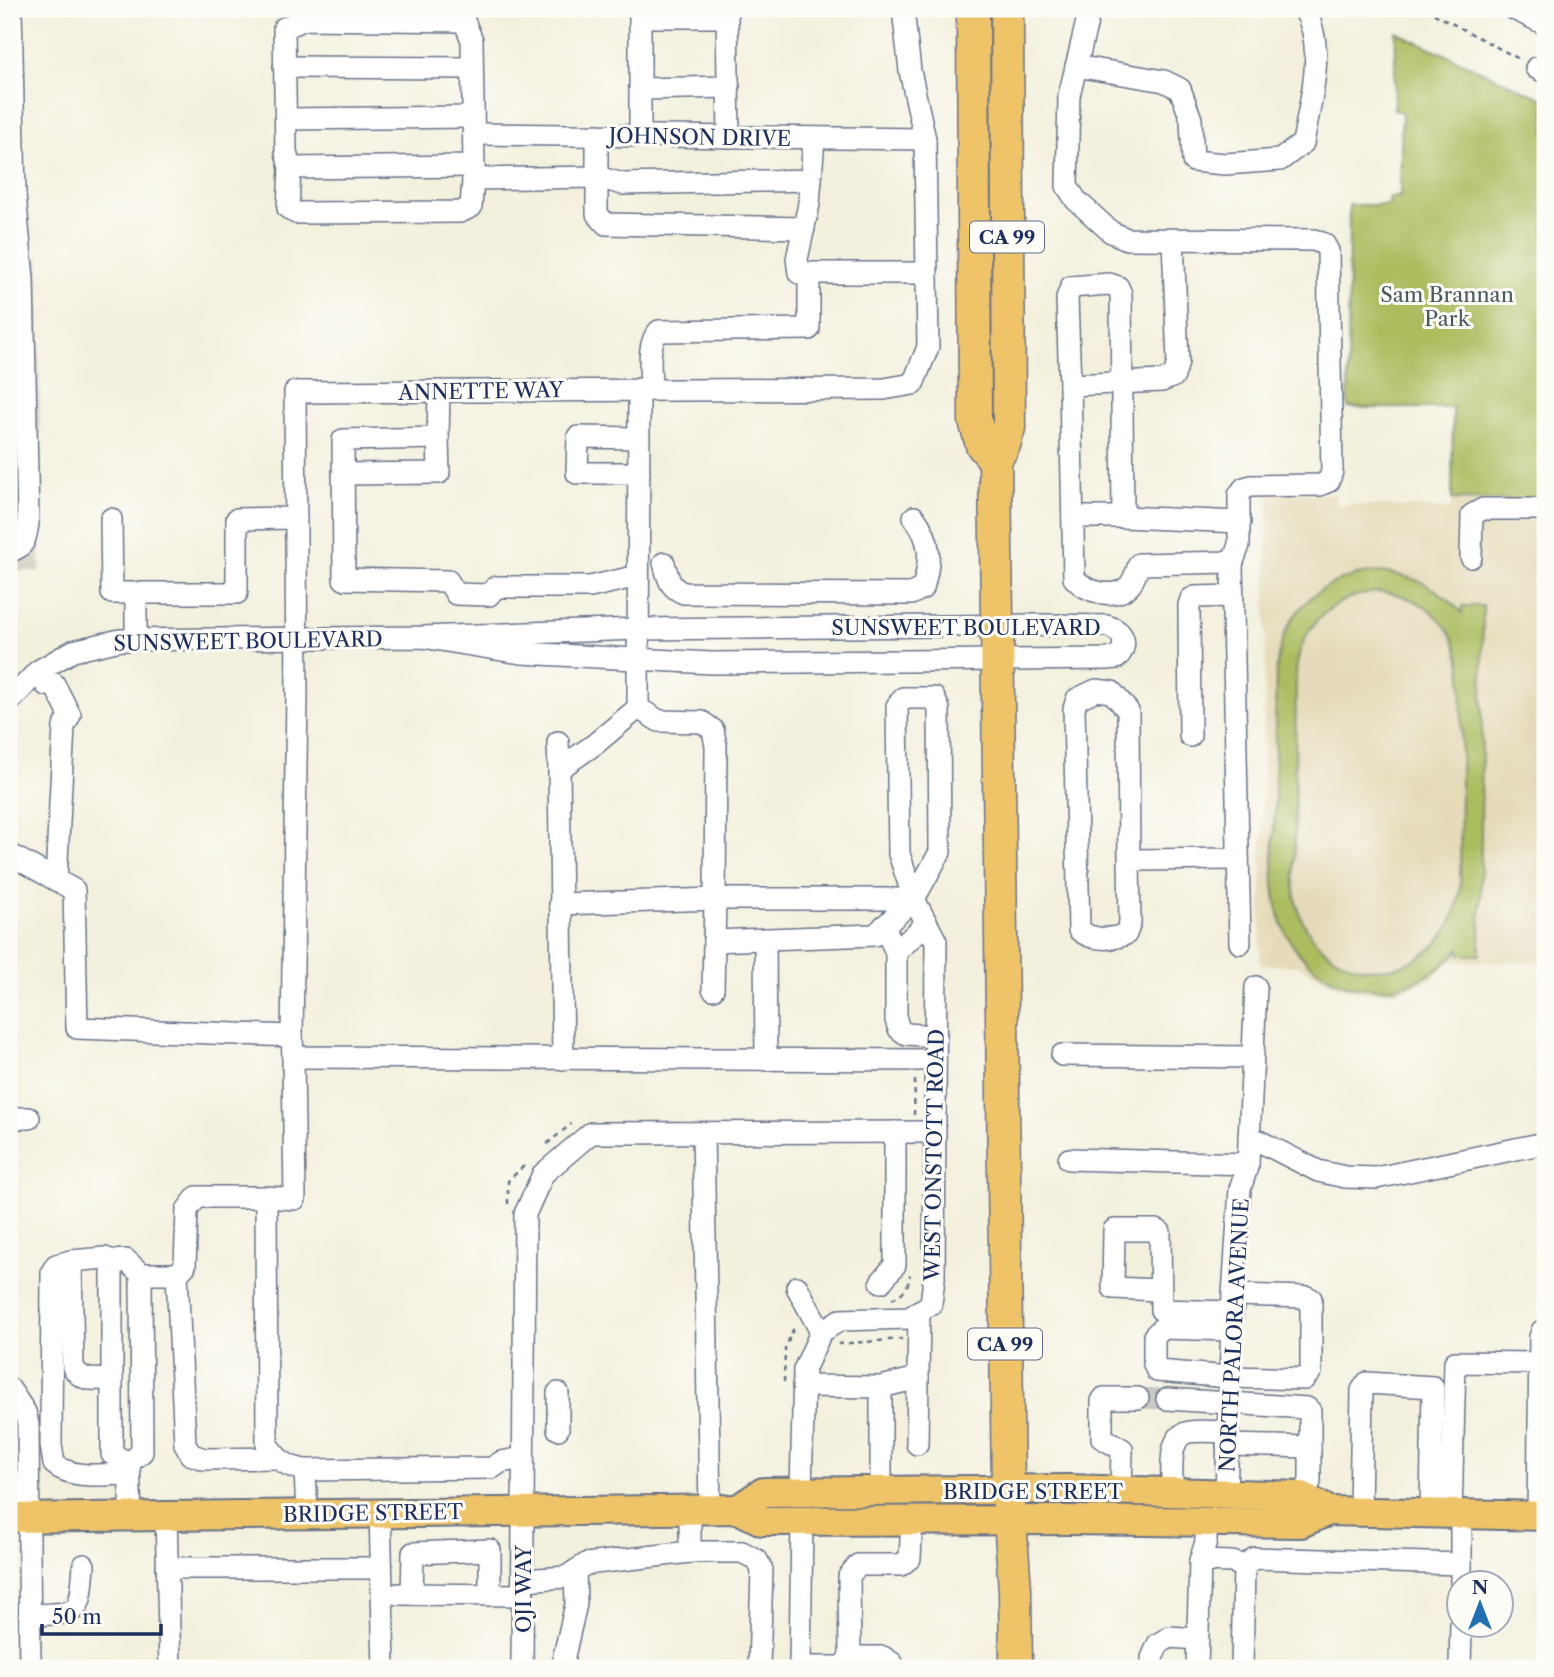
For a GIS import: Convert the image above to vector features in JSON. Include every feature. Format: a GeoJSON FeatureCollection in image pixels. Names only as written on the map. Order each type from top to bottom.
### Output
{"type":"FeatureCollection","features":[{"type":"Feature","properties":{"kind":"highway","name":"CA 99"},"geometry":{"type":"LineString","coordinates":[[973,9],[975,421],[982,444],[995,461]]}},
{"type":"Feature","properties":{"kind":"highway","name":"CA 99"},"geometry":{"type":"LineString","coordinates":[[1007,9],[1009,428],[995,461],[995,626],[1009,1505],[1015,1590],[1016,1668]]}},
{"type":"Feature","properties":{"kind":"main road","name":"BRIDGE STREET"},"geometry":{"type":"LineString","coordinates":[[743,1511],[763,1492],[881,1491],[1136,1521],[1301,1523],[1329,1511],[1541,1516]]}},
{"type":"Feature","properties":{"kind":"main road"},"geometry":{"type":"LineString","coordinates":[[802,1520],[812,1507],[846,1502],[881,1491]]}},
{"type":"Feature","properties":{"kind":"main road","name":"BRIDGE STREET"},"geometry":{"type":"LineString","coordinates":[[18,1518],[700,1509],[743,1511],[762,1521],[912,1520],[1121,1491],[1301,1496],[1329,1511]]}},
{"type":"Feature","properties":{"kind":"main road"},"geometry":{"type":"LineString","coordinates":[[1136,1521],[1170,1510],[1204,1506],[1226,1493]]}},
{"type":"Feature","properties":{"kind":"main road"},"geometry":{"type":"LineString","coordinates":[[1206,1523],[1228,1510],[1264,1510],[1301,1496]]}},
{"type":"Feature","properties":{"kind":"street"},"geometry":{"type":"LineString","coordinates":[[9,551],[18,549],[25,541],[28,523],[12,195],[11,9]]}},
{"type":"Feature","properties":{"kind":"street"},"geometry":{"type":"LineString","coordinates":[[814,138],[811,180],[797,259],[799,273],[927,273],[925,139],[910,71],[903,9]]}},
{"type":"Feature","properties":{"kind":"street"},"geometry":{"type":"LineString","coordinates":[[1090,9],[1069,96],[1067,186],[1076,200],[1111,232],[1127,239],[1314,240],[1324,244],[1328,251],[1332,471],[1329,481],[1320,485],[1251,486],[1244,488],[1239,495],[1240,522],[1233,562],[1232,596],[1240,943]]}},
{"type":"Feature","properties":{"kind":"street"},"geometry":{"type":"LineString","coordinates":[[1076,66],[1164,80],[1180,89],[1191,119],[1193,161],[1225,164],[1280,160],[1303,143],[1306,131],[1315,69],[1314,25],[1304,9]]}},
{"type":"Feature","properties":{"kind":"street"},"geometry":{"type":"LineString","coordinates":[[1514,9],[1545,24]]}},
{"type":"Feature","properties":{"kind":"street"},"geometry":{"type":"LineString","coordinates":[[640,136],[640,18],[727,18],[729,137]]}},
{"type":"Feature","properties":{"kind":"street"},"geometry":{"type":"LineString","coordinates":[[305,19],[464,21],[472,40],[472,68],[474,126],[471,207],[460,212],[296,213],[289,208],[290,168],[286,152],[284,28],[305,19]]}},
{"type":"Feature","properties":{"kind":"street"},"geometry":{"type":"LineString","coordinates":[[284,67],[472,68]]}},
{"type":"Feature","properties":{"kind":"street"},"geometry":{"type":"LineString","coordinates":[[640,89],[729,87]]}},
{"type":"Feature","properties":{"kind":"street","name":"JOHNSON DRIVE"},"geometry":{"type":"LineString","coordinates":[[286,119],[474,126],[597,135],[925,139]]}},
{"type":"Feature","properties":{"kind":"street"},"geometry":{"type":"LineString","coordinates":[[597,135],[597,214],[606,224],[804,228]]}},
{"type":"Feature","properties":{"kind":"street"},"geometry":{"type":"LineString","coordinates":[[290,168],[597,177],[623,184],[811,180]]}},
{"type":"Feature","properties":{"kind":"street"},"geometry":{"type":"LineString","coordinates":[[1070,385],[1162,382],[1174,376],[1178,362],[1173,240]]}},
{"type":"Feature","properties":{"kind":"street"},"geometry":{"type":"LineString","coordinates":[[638,708],[639,438],[654,336],[659,331],[809,329],[809,273]]}},
{"type":"Feature","properties":{"kind":"street","name":"ANNETTE WAY"},"geometry":{"type":"LineString","coordinates":[[266,1197],[295,1199],[292,1047],[297,640],[295,392],[884,389],[913,384],[928,347],[927,273]]}},
{"type":"Feature","properties":{"kind":"street"},"geometry":{"type":"LineString","coordinates":[[1123,517],[1121,294],[1118,287],[1071,287],[1067,298],[1074,578],[1083,589],[1105,594],[1118,592],[1129,586],[1139,564],[1233,562]]}},
{"type":"Feature","properties":{"kind":"street"},"geometry":{"type":"LineString","coordinates":[[343,474],[439,473],[439,391]]}},
{"type":"Feature","properties":{"kind":"street"},"geometry":{"type":"LineString","coordinates":[[438,438],[343,440],[344,579],[448,581],[456,594],[489,595],[496,587],[590,587],[638,576]]}},
{"type":"Feature","properties":{"kind":"street"},"geometry":{"type":"LineString","coordinates":[[639,438],[578,438],[577,473],[639,473]]}},
{"type":"Feature","properties":{"kind":"street"},"geometry":{"type":"LineString","coordinates":[[1471,557],[1472,515],[1483,509],[1545,509]]}},
{"type":"Feature","properties":{"kind":"street"},"geometry":{"type":"LineString","coordinates":[[664,563],[674,590],[684,593],[911,594],[923,587],[928,540],[914,517]]}},
{"type":"Feature","properties":{"kind":"street"},"geometry":{"type":"LineString","coordinates":[[1073,517],[1240,522]]}},
{"type":"Feature","properties":{"kind":"street"},"geometry":{"type":"LineString","coordinates":[[111,519],[112,593],[237,593],[236,519],[296,518]]}},
{"type":"Feature","properties":{"kind":"street"},"geometry":{"type":"LineString","coordinates":[[1115,629],[1118,592]]}},
{"type":"Feature","properties":{"kind":"street"},"geometry":{"type":"LineString","coordinates":[[136,593],[136,640]]}},
{"type":"Feature","properties":{"kind":"street"},"geometry":{"type":"LineString","coordinates":[[1190,736],[1189,605],[1195,597],[1232,596]]}},
{"type":"Feature","properties":{"kind":"street","name":"SUNSWEET BOULEVARD"},"geometry":{"type":"LineString","coordinates":[[9,702],[73,651],[120,640],[422,638],[638,629],[1107,626],[1122,635],[1125,643],[1117,658],[711,663],[522,653],[422,638]]}},
{"type":"Feature","properties":{"kind":"street"},"geometry":{"type":"LineString","coordinates":[[1112,692],[1117,658]]}},
{"type":"Feature","properties":{"kind":"street"},"geometry":{"type":"LineString","coordinates":[[42,678],[54,684],[70,715],[64,727],[56,880]]}},
{"type":"Feature","properties":{"kind":"street"},"geometry":{"type":"LineString","coordinates":[[1096,690],[1112,692],[1128,710],[1129,860],[1130,923],[1126,934],[1116,938],[1088,937],[1079,930],[1073,709],[1077,699],[1096,690]]}},
{"type":"Feature","properties":{"kind":"street","name":"WEST ONSTOTT ROAD"},"geometry":{"type":"LineString","coordinates":[[828,1338],[840,1320],[909,1318],[919,1321],[931,1304],[933,1279],[914,1132],[925,1060],[936,1036],[936,941],[914,899],[899,854],[897,706],[903,698],[934,698],[939,709],[940,852],[914,899]]}},
{"type":"Feature","properties":{"kind":"street"},"geometry":{"type":"LineString","coordinates":[[559,769],[595,744],[638,708]]}},
{"type":"Feature","properties":{"kind":"street"},"geometry":{"type":"LineString","coordinates":[[638,708],[659,721],[702,722],[713,730],[716,746],[713,989]]}},
{"type":"Feature","properties":{"kind":"street"},"geometry":{"type":"LineString","coordinates":[[558,742],[563,1059]]}},
{"type":"Feature","properties":{"kind":"street"},"geometry":{"type":"LineString","coordinates":[[9,854],[74,890],[77,1028],[292,1047],[563,1059],[925,1060]]}},
{"type":"Feature","properties":{"kind":"street"},"geometry":{"type":"LineString","coordinates":[[1129,860],[1238,859]]}},
{"type":"Feature","properties":{"kind":"street"},"geometry":{"type":"LineString","coordinates":[[560,904],[715,899],[914,899]]}},
{"type":"Feature","properties":{"kind":"street"},"geometry":{"type":"LineString","coordinates":[[714,941],[875,935],[914,899]]}},
{"type":"Feature","properties":{"kind":"street"},"geometry":{"type":"LineString","coordinates":[[896,952],[927,923]]}},
{"type":"Feature","properties":{"kind":"street"},"geometry":{"type":"LineString","coordinates":[[884,926],[896,952],[899,1029],[906,1034],[936,1036]]}},
{"type":"Feature","properties":{"kind":"street"},"geometry":{"type":"LineString","coordinates":[[765,939],[766,1060]]}},
{"type":"Feature","properties":{"kind":"street","name":"NORTH PALORA AVENUE"},"geometry":{"type":"LineString","coordinates":[[1226,1493],[1232,1313],[1240,1189],[1248,1164],[1255,987]]}},
{"type":"Feature","properties":{"kind":"street"},"geometry":{"type":"LineString","coordinates":[[1062,1055],[1252,1058]]}},
{"type":"Feature","properties":{"kind":"street"},"geometry":{"type":"LineString","coordinates":[[536,1163],[591,1133],[914,1132],[903,1270],[886,1291]]}},
{"type":"Feature","properties":{"kind":"street"},"geometry":{"type":"LineString","coordinates":[[690,1552],[700,1509],[703,1133]]}},
{"type":"Feature","properties":{"kind":"street"},"geometry":{"type":"LineString","coordinates":[[1249,1136],[1318,1171],[1345,1177],[1376,1178],[1545,1143]]}},
{"type":"Feature","properties":{"kind":"street"},"geometry":{"type":"LineString","coordinates":[[1069,1159],[1248,1164]]}},
{"type":"Feature","properties":{"kind":"street","name":"OJI WAY"},"geometry":{"type":"LineString","coordinates":[[522,1668],[525,1214],[536,1163]]}},
{"type":"Feature","properties":{"kind":"street"},"geometry":{"type":"LineString","coordinates":[[129,1469],[77,1474],[62,1471],[54,1464],[51,1445],[52,1272],[56,1265],[71,1261],[106,1258],[112,1261],[126,1260],[141,1274],[177,1273],[185,1266],[187,1210],[197,1197],[266,1197],[267,1444],[275,1458],[291,1468],[306,1470],[492,1468],[501,1462],[523,1458]]}},
{"type":"Feature","properties":{"kind":"street"},"geometry":{"type":"LineString","coordinates":[[71,1261],[72,1367],[78,1376],[85,1379],[112,1379]]}},
{"type":"Feature","properties":{"kind":"street"},"geometry":{"type":"LineString","coordinates":[[112,1261],[112,1454],[129,1469]]}},
{"type":"Feature","properties":{"kind":"street"},"geometry":{"type":"LineString","coordinates":[[177,1273],[185,1444],[190,1454],[204,1459],[275,1458]]}},
{"type":"Feature","properties":{"kind":"street"},"geometry":{"type":"LineString","coordinates":[[131,1517],[129,1469],[142,1452],[141,1274]]}},
{"type":"Feature","properties":{"kind":"street"},"geometry":{"type":"LineString","coordinates":[[797,1287],[828,1338],[793,1389],[801,1491]]}},
{"type":"Feature","properties":{"kind":"street"},"geometry":{"type":"LineString","coordinates":[[1160,1290],[1161,1310],[1232,1313]]}},
{"type":"Feature","properties":{"kind":"street"},"geometry":{"type":"LineString","coordinates":[[1307,1297],[1311,1299],[1311,1371],[1304,1379],[1230,1377],[1157,1371],[1154,1364],[1154,1336],[1162,1328],[1307,1297]]}},
{"type":"Feature","properties":{"kind":"street"},"geometry":{"type":"LineString","coordinates":[[917,1444],[919,1321]]}},
{"type":"Feature","properties":{"kind":"street"},"geometry":{"type":"LineString","coordinates":[[1541,1516],[1539,1363],[1540,1337],[1545,1330]]}},
{"type":"Feature","properties":{"kind":"street"},"geometry":{"type":"LineString","coordinates":[[1448,1514],[1455,1362],[1539,1363]]}},
{"type":"Feature","properties":{"kind":"street"},"geometry":{"type":"LineString","coordinates":[[793,1389],[881,1387],[918,1378]]}},
{"type":"Feature","properties":{"kind":"street"},"geometry":{"type":"LineString","coordinates":[[1360,1512],[1362,1390],[1367,1383],[1433,1387],[1448,1514],[1460,1568]]}},
{"type":"Feature","properties":{"kind":"street"},"geometry":{"type":"LineString","coordinates":[[881,1387],[881,1491]]}},
{"type":"Feature","properties":{"kind":"street"},"geometry":{"type":"LineString","coordinates":[[9,1388],[25,1412],[28,1424],[18,1518],[23,1624],[30,1668]]}},
{"type":"Feature","properties":{"kind":"street"},"geometry":{"type":"LineString","coordinates":[[558,1393],[558,1429]]}},
{"type":"Feature","properties":{"kind":"street"},"geometry":{"type":"LineString","coordinates":[[1121,1491],[1122,1449],[1102,1438],[1102,1401],[1104,1398],[1114,1397],[1138,1398]]}},
{"type":"Feature","properties":{"kind":"street"},"geometry":{"type":"LineString","coordinates":[[1167,1399],[1307,1408],[1310,1411],[1310,1482],[1301,1496]]}},
{"type":"Feature","properties":{"kind":"street"},"geometry":{"type":"LineString","coordinates":[[1172,1492],[1175,1443],[1181,1435],[1189,1432],[1227,1439],[1310,1447]]}},
{"type":"Feature","properties":{"kind":"street"},"geometry":{"type":"LineString","coordinates":[[306,1470],[307,1514]]}},
{"type":"Feature","properties":{"kind":"street"},"geometry":{"type":"LineString","coordinates":[[380,1512],[384,1668]]}},
{"type":"Feature","properties":{"kind":"street"},"geometry":{"type":"LineString","coordinates":[[166,1516],[170,1668]]}},
{"type":"Feature","properties":{"kind":"street"},"geometry":{"type":"LineString","coordinates":[[802,1520],[800,1668],[883,1657],[892,1666]]}},
{"type":"Feature","properties":{"kind":"street"},"geometry":{"type":"LineString","coordinates":[[845,1664],[849,1576],[858,1565],[901,1565],[910,1558],[912,1520]]}},
{"type":"Feature","properties":{"kind":"street"},"geometry":{"type":"LineString","coordinates":[[1197,1668],[1200,1561],[1206,1542],[1206,1523]]}},
{"type":"Feature","properties":{"kind":"street"},"geometry":{"type":"LineString","coordinates":[[412,1594],[413,1553],[490,1550],[490,1595]]}},
{"type":"Feature","properties":{"kind":"street"},"geometry":{"type":"LineString","coordinates":[[382,1594],[490,1595],[566,1577],[586,1564],[690,1552],[742,1552],[757,1560],[762,1570],[759,1668]]}},
{"type":"Feature","properties":{"kind":"street"},"geometry":{"type":"LineString","coordinates":[[1244,1566],[1255,1558],[1446,1572]]}},
{"type":"Feature","properties":{"kind":"street"},"geometry":{"type":"LineString","coordinates":[[1200,1561],[1231,1562],[1244,1566]]}},
{"type":"Feature","properties":{"kind":"street"},"geometry":{"type":"LineString","coordinates":[[23,1624],[75,1609],[81,1601],[84,1565]]}},
{"type":"Feature","properties":{"kind":"street"},"geometry":{"type":"LineString","coordinates":[[1242,1668],[1244,1566]]}},
{"type":"Feature","properties":{"kind":"street"},"geometry":{"type":"LineString","coordinates":[[167,1568],[382,1568]]}},
{"type":"Feature","properties":{"kind":"street"},"geometry":{"type":"LineString","coordinates":[[564,1668],[564,1656],[576,1604],[575,1571]]}},
{"type":"Feature","properties":{"kind":"street"},"geometry":{"type":"LineString","coordinates":[[1152,1668],[1152,1658],[1158,1644],[1170,1637],[1197,1639]]}},
{"type":"Feature","properties":{"kind":"street"},"geometry":{"type":"LineString","coordinates":[[1460,1668],[1461,1638]]}},
{"type":"Feature","properties":{"kind":"path"},"geometry":{"type":"LineString","coordinates":[[1425,9],[1541,70]]}},
{"type":"Feature","properties":{"kind":"path"},"geometry":{"type":"LineString","coordinates":[[914,1132],[925,1060]]}},
{"type":"Feature","properties":{"kind":"path"},"geometry":{"type":"LineString","coordinates":[[508,1209],[508,1181],[536,1163],[569,1124],[582,1124]]}},
{"type":"Feature","properties":{"kind":"path"},"geometry":{"type":"LineString","coordinates":[[886,1291],[903,1293],[908,1285],[903,1270]]}},
{"type":"Feature","properties":{"kind":"path"},"geometry":{"type":"LineString","coordinates":[[793,1389],[785,1349],[788,1338],[801,1318],[810,1311]]}},
{"type":"Feature","properties":{"kind":"path"},"geometry":{"type":"LineString","coordinates":[[828,1338],[879,1342],[902,1339],[919,1321]]}},
{"type":"Feature","properties":{"kind":"shaded area"},"geometry":{"type":"Polygon","coordinates":[[[9,257],[39,257],[40,571],[9,571],[9,257]]]}},
{"type":"Feature","properties":{"kind":"shaded area"},"geometry":{"type":"Polygon","coordinates":[[[1268,493],[1335,494],[1337,504],[1451,509],[1452,499],[1545,501],[1545,962],[1451,962],[1430,980],[1399,991],[1367,993],[1336,987],[1300,966],[1260,965],[1268,493]]]}},
{"type":"Feature","properties":{"kind":"green space","name":"Sam Brannan Park"},"geometry":{"type":"Polygon","coordinates":[[[1396,32],[1545,100],[1545,501],[1452,499],[1453,408],[1348,408],[1349,205],[1389,205],[1390,197],[1400,197],[1402,112],[1394,110],[1396,32]]]}},
{"type":"Feature","properties":{"kind":"green space"},"geometry":{"type":"Polygon","coordinates":[[[1379,572],[1415,579],[1435,589],[1462,613],[1462,606],[1483,606],[1480,955],[1460,955],[1459,949],[1439,968],[1417,981],[1379,989],[1339,982],[1316,969],[1299,953],[1287,935],[1279,914],[1273,870],[1276,674],[1279,652],[1285,633],[1306,602],[1338,581],[1379,572]],[[1362,594],[1347,599],[1321,616],[1304,642],[1298,657],[1296,674],[1294,886],[1303,922],[1322,948],[1348,963],[1377,969],[1406,964],[1432,948],[1451,923],[1460,887],[1460,658],[1447,628],[1437,617],[1411,599],[1396,594],[1362,594]]]}},
{"type":"Feature","properties":{"kind":"tunnel"},"geometry":{"type":"LineString","coordinates":[[1138,1398],[1167,1399]]}}]}
